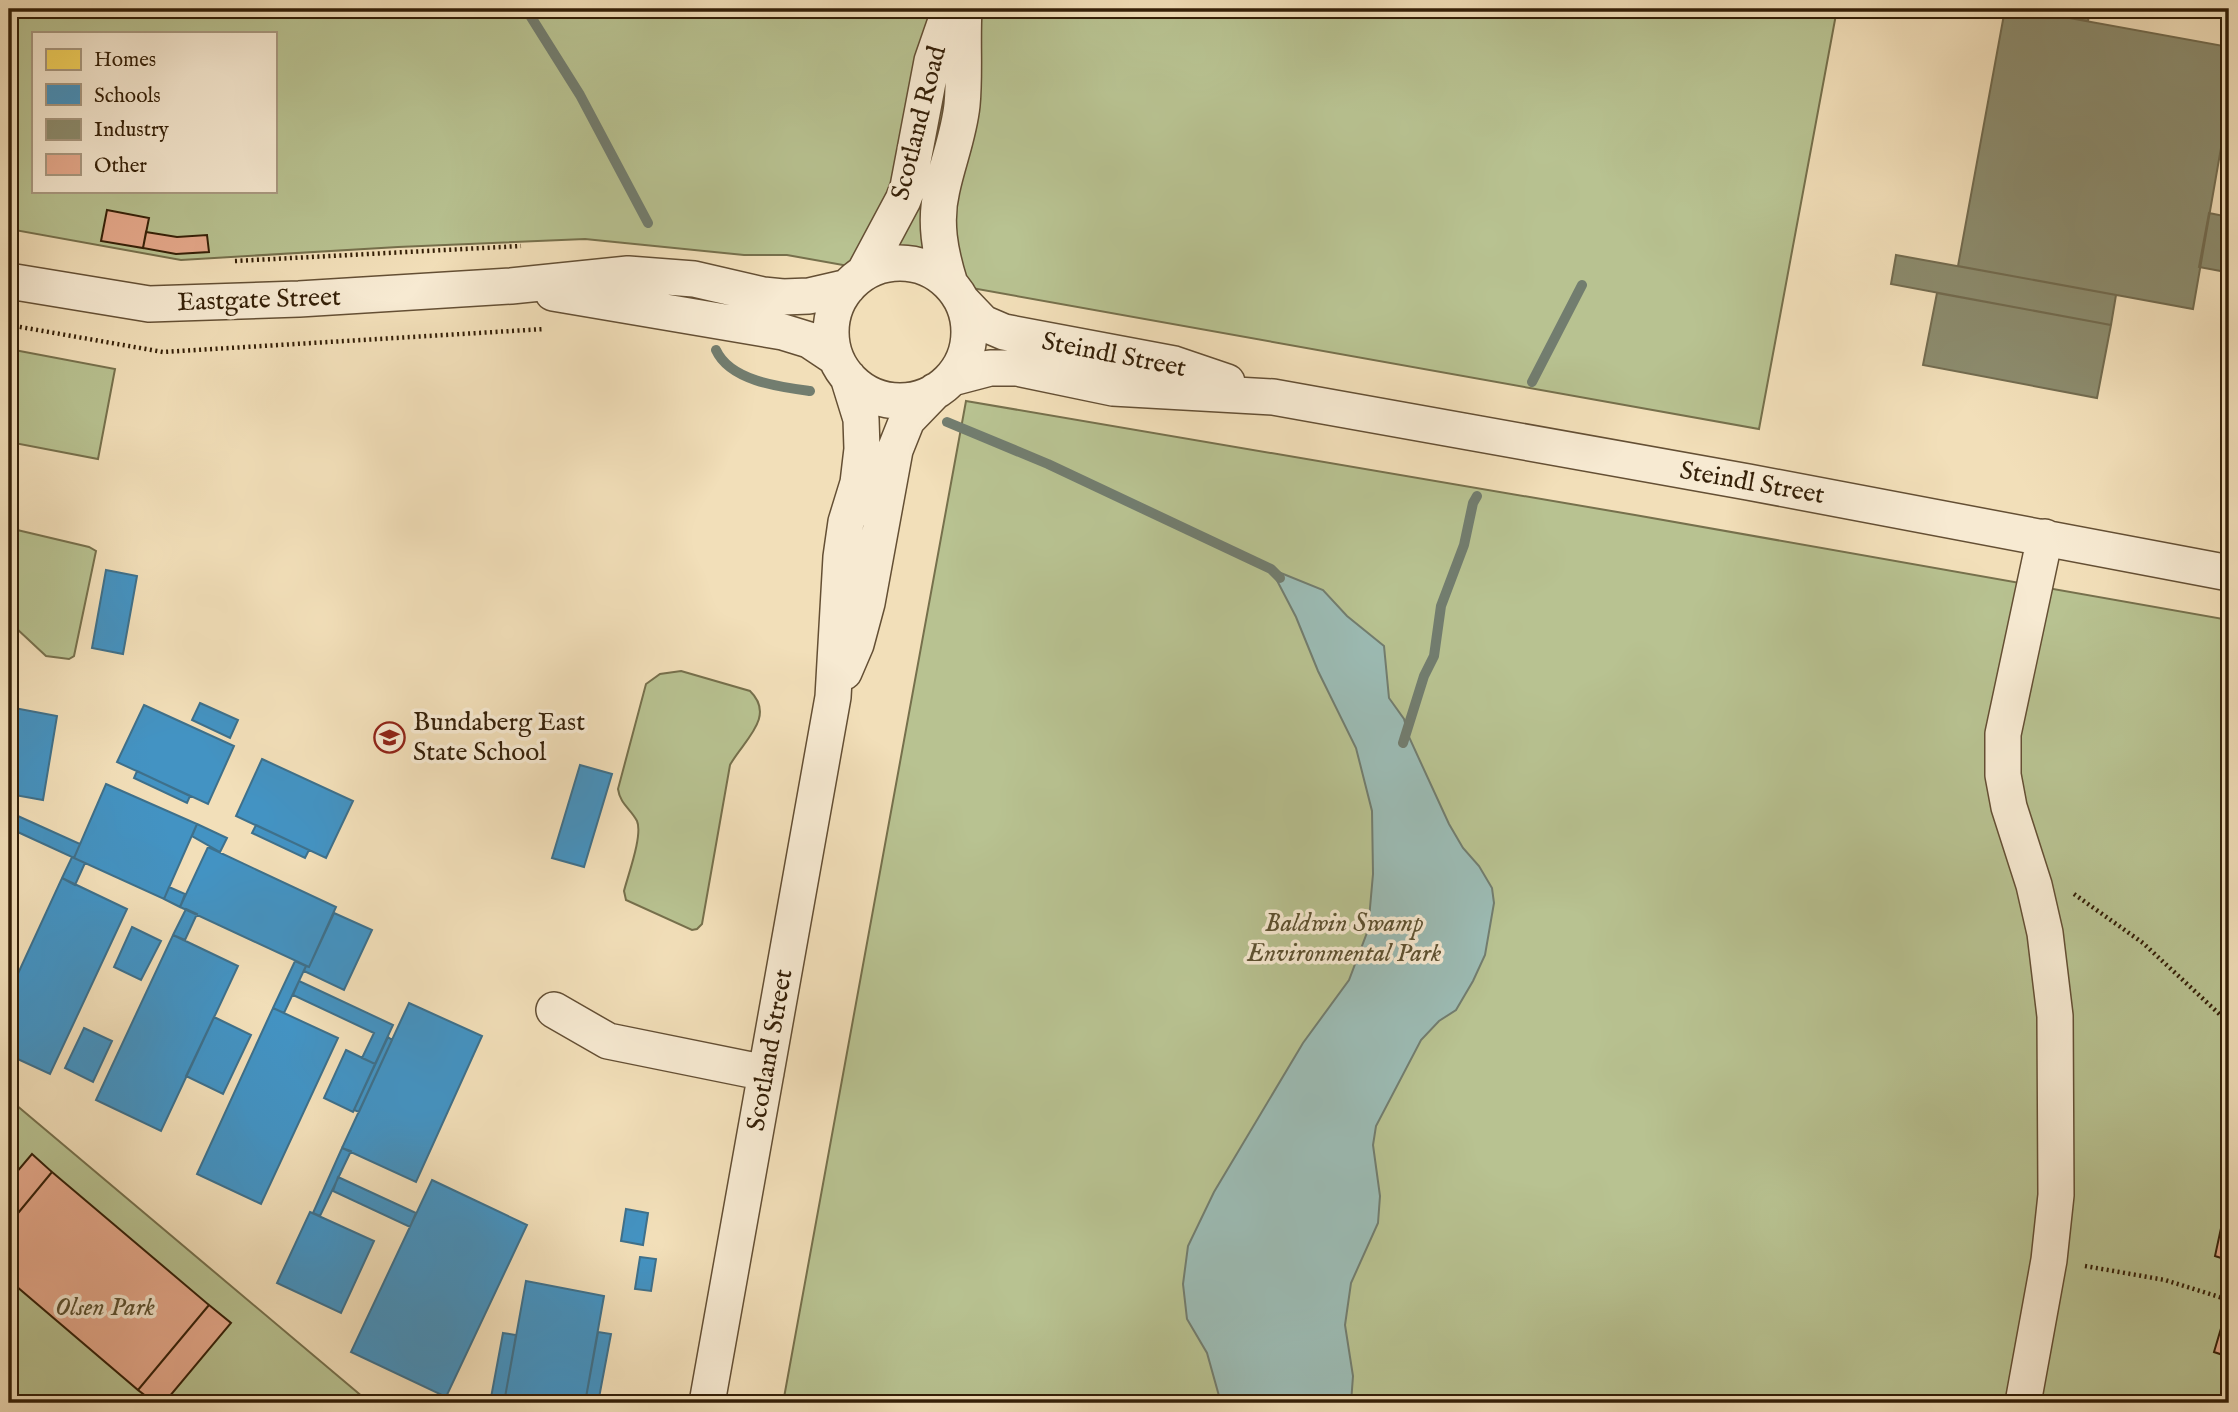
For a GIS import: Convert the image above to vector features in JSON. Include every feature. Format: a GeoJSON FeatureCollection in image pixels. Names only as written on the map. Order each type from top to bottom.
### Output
{"type":"FeatureCollection","features":[{"type":"Feature","properties":{"kind":"street","name":"Scotland Road"},"geometry":{"type":"LineString","coordinates":[[856,280],[904,200],[932,61],[950,9]]}},
{"type":"Feature","properties":{"kind":"street","name":"Scotland Road"},"geometry":{"type":"LineString","coordinates":[[956,293],[940,254],[938,222],[942,190],[962,105],[964,9]]}},
{"type":"Feature","properties":{"kind":"street"},"geometry":{"type":"LineString","coordinates":[[909,263],[931,270],[956,293],[968,321],[969,341],[962,361],[943,385],[912,400],[889,400],[866,392],[842,368],[832,340],[832,321],[838,303],[856,280],[886,264],[909,263]]}},
{"type":"Feature","properties":{"kind":"street","name":"Eastgate Street"},"geometry":{"type":"LineString","coordinates":[[9,281],[149,304],[275,300],[511,286],[628,274],[694,279],[783,297],[809,296],[856,280]]}},
{"type":"Feature","properties":{"kind":"street","name":"Eastgate Street"},"geometry":{"type":"LineString","coordinates":[[511,286],[783,331],[809,340],[842,368]]}},
{"type":"Feature","properties":{"kind":"street","name":"Steindl Street"},"geometry":{"type":"LineString","coordinates":[[956,293],[983,323],[1004,332],[1174,364],[1273,397]]}},
{"type":"Feature","properties":{"kind":"street","name":"Scotland Street"},"geometry":{"type":"LineString","coordinates":[[707,1403],[833,698],[841,557],[846,522],[858,483],[862,450],[861,419],[842,368]]}},
{"type":"Feature","properties":{"kind":"street","name":"Steindl Street"},"geometry":{"type":"LineString","coordinates":[[943,385],[990,368],[1017,368],[1113,388],[1273,397],[2229,573]]}},
{"type":"Feature","properties":{"kind":"street","name":"Scotland Street"},"geometry":{"type":"LineString","coordinates":[[833,698],[856,644],[867,603],[895,450],[906,421],[943,385]]}},
{"type":"Feature","properties":{"kind":"street"},"geometry":{"type":"LineString","coordinates":[[2024,1403],[2049,1260],[2056,1195],[2055,1016],[2045,933],[2034,885],[2009,807],[2003,775],[2003,734],[2045,537]]}},
{"type":"Feature","properties":{"kind":"street"},"geometry":{"type":"LineString","coordinates":[[554,1010],[608,1041],[766,1073]]}},
{"type":"Feature","properties":{"kind":"path"},"geometry":{"type":"LineString","coordinates":[[235,261],[528,246]]}},
{"type":"Feature","properties":{"kind":"path"},"geometry":{"type":"LineString","coordinates":[[9,325],[163,352],[550,329]]}},
{"type":"Feature","properties":{"kind":"path"},"geometry":{"type":"LineString","coordinates":[[2068,890],[2143,943],[2229,1023]]}},
{"type":"Feature","properties":{"kind":"path"},"geometry":{"type":"LineString","coordinates":[[2049,1260],[2165,1280],[2229,1300]]}},
{"type":"Feature","properties":{"kind":"green space"},"geometry":{"type":"Polygon","coordinates":[[[9,9],[1837,9],[1759,429],[787,255],[744,255],[585,239],[181,260],[9,229],[9,9]]]}},
{"type":"Feature","properties":{"kind":"green space"},"geometry":{"type":"Polygon","coordinates":[[[9,349],[115,369],[98,459],[9,442],[9,349]]]}},
{"type":"Feature","properties":{"kind":"green space","name":"Baldwin Swamp Environmental Park"},"geometry":{"type":"Polygon","coordinates":[[[966,401],[2229,620],[2229,1403],[783,1403],[966,401]]]}},
{"type":"Feature","properties":{"kind":"green space"},"geometry":{"type":"Polygon","coordinates":[[[13,529],[96,551],[74,656],[69,659],[46,656],[16,628],[9,545],[9,533],[13,529]]]}},
{"type":"Feature","properties":{"kind":"green space"},"geometry":{"type":"Polygon","coordinates":[[[681,671],[750,691],[760,710],[755,729],[730,765],[702,924],[692,930],[626,900],[624,891],[637,845],[638,827],[618,789],[646,684],[660,674],[681,671]]]}},
{"type":"Feature","properties":{"kind":"green space","name":"Olsen Park"},"geometry":{"type":"Polygon","coordinates":[[[9,1099],[370,1403],[9,1403],[9,1099]]]}},
{"type":"Feature","properties":{"kind":"water"},"geometry":{"type":"Polygon","coordinates":[[[1271,569],[1323,590],[1347,616],[1384,646],[1389,698],[1404,719],[1409,737],[1449,824],[1492,888],[1494,903],[1485,955],[1473,981],[1456,1010],[1439,1021],[1421,1040],[1376,1126],[1373,1145],[1380,1196],[1378,1223],[1351,1283],[1345,1325],[1353,1376],[1351,1403],[1221,1403],[1207,1353],[1187,1319],[1183,1284],[1188,1246],[1214,1192],[1303,1043],[1349,980],[1368,930],[1373,874],[1372,811],[1356,748],[1271,569]]]}},
{"type":"Feature","properties":{"kind":"building: Homes"},"geometry":{"type":"Polygon","coordinates":[[[9,143],[16,144],[10,173],[9,173],[9,143]]]}},
{"type":"Feature","properties":{"kind":"building: Homes"},"geometry":{"type":"Polygon","coordinates":[[[2229,1222],[2229,1260],[2221,1258],[2229,1222]]]}},
{"type":"Feature","properties":{"kind":"building: Schools"},"geometry":{"type":"Polygon","coordinates":[[[106,570],[137,576],[123,654],[92,648],[106,570]]]}},
{"type":"Feature","properties":{"kind":"building: Schools"},"geometry":{"type":"Polygon","coordinates":[[[200,703],[238,720],[230,738],[192,720],[200,703]]]}},
{"type":"Feature","properties":{"kind":"building: Schools"},"geometry":{"type":"Polygon","coordinates":[[[144,705],[234,746],[208,804],[117,762],[144,705]]]}},
{"type":"Feature","properties":{"kind":"building: Schools"},"geometry":{"type":"Polygon","coordinates":[[[9,707],[57,716],[43,800],[9,794],[9,707]]]}},
{"type":"Feature","properties":{"kind":"building: Schools"},"geometry":{"type":"Polygon","coordinates":[[[262,759],[353,801],[326,858],[236,816],[262,759]]]}},
{"type":"Feature","properties":{"kind":"building: Schools"},"geometry":{"type":"Polygon","coordinates":[[[580,765],[612,774],[584,867],[552,858],[580,765]]]}},
{"type":"Feature","properties":{"kind":"building: Schools"},"geometry":{"type":"Polygon","coordinates":[[[137,771],[190,796],[187,803],[134,778],[137,771]]]}},
{"type":"Feature","properties":{"kind":"building: Schools"},"geometry":{"type":"Polygon","coordinates":[[[106,784],[197,824],[164,899],[74,858],[106,784]]]}},
{"type":"Feature","properties":{"kind":"building: Schools"},"geometry":{"type":"Polygon","coordinates":[[[9,812],[80,844],[74,858],[9,828],[9,812]]]}},
{"type":"Feature","properties":{"kind":"building: Schools"},"geometry":{"type":"Polygon","coordinates":[[[197,824],[227,838],[220,852],[192,836],[197,824]]]}},
{"type":"Feature","properties":{"kind":"building: Schools"},"geometry":{"type":"Polygon","coordinates":[[[256,825],[309,850],[305,858],[252,833],[256,825]]]}},
{"type":"Feature","properties":{"kind":"building: Schools"},"geometry":{"type":"Polygon","coordinates":[[[208,847],[336,907],[309,967],[180,907],[208,847]]]}},
{"type":"Feature","properties":{"kind":"building: Schools"},"geometry":{"type":"Polygon","coordinates":[[[72,857],[85,863],[75,885],[62,878],[72,857]]]}},
{"type":"Feature","properties":{"kind":"building: Schools"},"geometry":{"type":"Polygon","coordinates":[[[62,878],[127,909],[50,1074],[9,1055],[9,993],[62,878]]]}},
{"type":"Feature","properties":{"kind":"building: Schools"},"geometry":{"type":"Polygon","coordinates":[[[169,887],[185,894],[180,907],[164,899],[169,887]]]}},
{"type":"Feature","properties":{"kind":"building: Schools"},"geometry":{"type":"Polygon","coordinates":[[[186,909],[197,914],[185,940],[173,935],[186,909]]]}},
{"type":"Feature","properties":{"kind":"building: Schools"},"geometry":{"type":"Polygon","coordinates":[[[334,913],[372,930],[344,990],[304,971],[306,966],[309,967],[334,913]]]}},
{"type":"Feature","properties":{"kind":"building: Schools"},"geometry":{"type":"Polygon","coordinates":[[[132,927],[161,941],[141,980],[114,967],[132,927]]]}},
{"type":"Feature","properties":{"kind":"building: Schools"},"geometry":{"type":"Polygon","coordinates":[[[173,935],[238,966],[161,1131],[96,1100],[173,935]]]}},
{"type":"Feature","properties":{"kind":"building: Schools"},"geometry":{"type":"Polygon","coordinates":[[[295,961],[306,966],[284,1013],[273,1008],[295,961]]]}},
{"type":"Feature","properties":{"kind":"building: Schools"},"geometry":{"type":"Polygon","coordinates":[[[299,981],[393,1025],[375,1064],[362,1058],[374,1033],[293,995],[299,981]]]}},
{"type":"Feature","properties":{"kind":"building: Schools"},"geometry":{"type":"Polygon","coordinates":[[[409,1003],[482,1036],[416,1182],[342,1148],[409,1003]]]}},
{"type":"Feature","properties":{"kind":"building: Schools"},"geometry":{"type":"Polygon","coordinates":[[[273,1008],[338,1038],[261,1204],[197,1174],[273,1008]]]}},
{"type":"Feature","properties":{"kind":"building: Schools"},"geometry":{"type":"Polygon","coordinates":[[[214,1017],[251,1035],[223,1094],[186,1076],[214,1017]]]}},
{"type":"Feature","properties":{"kind":"building: Schools"},"geometry":{"type":"Polygon","coordinates":[[[84,1028],[112,1041],[93,1082],[65,1068],[84,1028]]]}},
{"type":"Feature","properties":{"kind":"building: Schools"},"geometry":{"type":"Polygon","coordinates":[[[388,1037],[392,1040],[359,1112],[354,1110],[388,1037]]]}},
{"type":"Feature","properties":{"kind":"building: Schools"},"geometry":{"type":"Polygon","coordinates":[[[346,1050],[375,1064],[353,1112],[324,1098],[346,1050]]]}},
{"type":"Feature","properties":{"kind":"building: Schools"},"geometry":{"type":"Polygon","coordinates":[[[342,1148],[351,1151],[320,1216],[313,1213],[342,1148]]]}},
{"type":"Feature","properties":{"kind":"building: Schools"},"geometry":{"type":"Polygon","coordinates":[[[338,1177],[416,1213],[410,1227],[333,1191],[338,1177]]]}},
{"type":"Feature","properties":{"kind":"building: Schools"},"geometry":{"type":"Polygon","coordinates":[[[432,1180],[527,1225],[446,1397],[351,1352],[432,1180]]]}},
{"type":"Feature","properties":{"kind":"building: Schools"},"geometry":{"type":"Polygon","coordinates":[[[626,1209],[648,1213],[643,1245],[621,1241],[626,1209]]]}},
{"type":"Feature","properties":{"kind":"building: Schools"},"geometry":{"type":"Polygon","coordinates":[[[310,1212],[374,1241],[341,1313],[277,1283],[310,1212]]]}},
{"type":"Feature","properties":{"kind":"building: Schools"},"geometry":{"type":"Polygon","coordinates":[[[640,1257],[656,1259],[651,1291],[635,1289],[640,1257]]]}},
{"type":"Feature","properties":{"kind":"building: Schools"},"geometry":{"type":"Polygon","coordinates":[[[526,1281],[604,1296],[585,1403],[504,1403],[526,1281]]]}},
{"type":"Feature","properties":{"kind":"building: Schools"},"geometry":{"type":"Polygon","coordinates":[[[598,1332],[611,1334],[598,1403],[585,1403],[598,1332]]]}},
{"type":"Feature","properties":{"kind":"building: Schools"},"geometry":{"type":"Polygon","coordinates":[[[503,1333],[516,1335],[504,1403],[490,1403],[503,1333]]]}},
{"type":"Feature","properties":{"kind":"building: Industry"},"geometry":{"type":"Polygon","coordinates":[[[2005,9],[2020,9],[2229,47],[2229,102],[2193,309],[1958,266],[2005,9]]]}},
{"type":"Feature","properties":{"kind":"building: Industry"},"geometry":{"type":"Polygon","coordinates":[[[2020,9],[2090,9],[2088,21],[2020,9]]]}},
{"type":"Feature","properties":{"kind":"building: Industry"},"geometry":{"type":"Polygon","coordinates":[[[2209,213],[2229,217],[2226,272],[2199,267],[2209,213]]]}},
{"type":"Feature","properties":{"kind":"building: Industry"},"geometry":{"type":"Polygon","coordinates":[[[1896,255],[2116,295],[2111,325],[1891,284],[1896,255]]]}},
{"type":"Feature","properties":{"kind":"building: Industry"},"geometry":{"type":"Polygon","coordinates":[[[1937,293],[2111,325],[2097,398],[1923,365],[1937,293]]]}},
{"type":"Feature","properties":{"kind":"building: Other"},"geometry":{"type":"Polygon","coordinates":[[[107,210],[149,218],[143,248],[101,241],[107,210]]]}},
{"type":"Feature","properties":{"kind":"building: Other"},"geometry":{"type":"Polygon","coordinates":[[[146,232],[177,237],[207,235],[209,252],[176,254],[143,248],[146,232]]]}},
{"type":"Feature","properties":{"kind":"building: Other"},"geometry":{"type":"Polygon","coordinates":[[[32,1154],[52,1172],[9,1224],[9,1181],[32,1154]]]}},
{"type":"Feature","properties":{"kind":"building: Other"},"geometry":{"type":"Polygon","coordinates":[[[52,1172],[209,1305],[138,1390],[9,1280],[9,1224],[52,1172]]]}},
{"type":"Feature","properties":{"kind":"building: Other"},"geometry":{"type":"Polygon","coordinates":[[[2229,1191],[2229,1222],[2221,1258],[2215,1256],[2229,1191]]]}},
{"type":"Feature","properties":{"kind":"building: Other"},"geometry":{"type":"Polygon","coordinates":[[[209,1305],[231,1323],[164,1403],[155,1403],[138,1390],[209,1305]]]}},
{"type":"Feature","properties":{"kind":"building: Other"},"geometry":{"type":"Polygon","coordinates":[[[2222,1325],[2229,1327],[2229,1357],[2214,1352],[2222,1325]]]}},
{"type":"Feature","properties":{"kind":"waterway"},"geometry":{"type":"LineString","coordinates":[[526,9],[580,95],[648,223]]}},
{"type":"Feature","properties":{"kind":"waterway"},"geometry":{"type":"LineString","coordinates":[[1532,382],[1582,285]]}},
{"type":"Feature","properties":{"kind":"waterway"},"geometry":{"type":"LineString","coordinates":[[716,350],[732,369],[744,376],[810,391]]}},
{"type":"Feature","properties":{"kind":"waterway"},"geometry":{"type":"LineString","coordinates":[[947,422],[1048,464],[1271,569],[1280,578]]}},
{"type":"Feature","properties":{"kind":"waterway"},"geometry":{"type":"LineString","coordinates":[[1403,743],[1424,676],[1434,656],[1441,606],[1464,545],[1477,496]]}},
{"type":"Feature","properties":{"kind":"place","name":"Bundaberg East State School"},"geometry":{"type":"Point","coordinates":[390,737]}}]}
